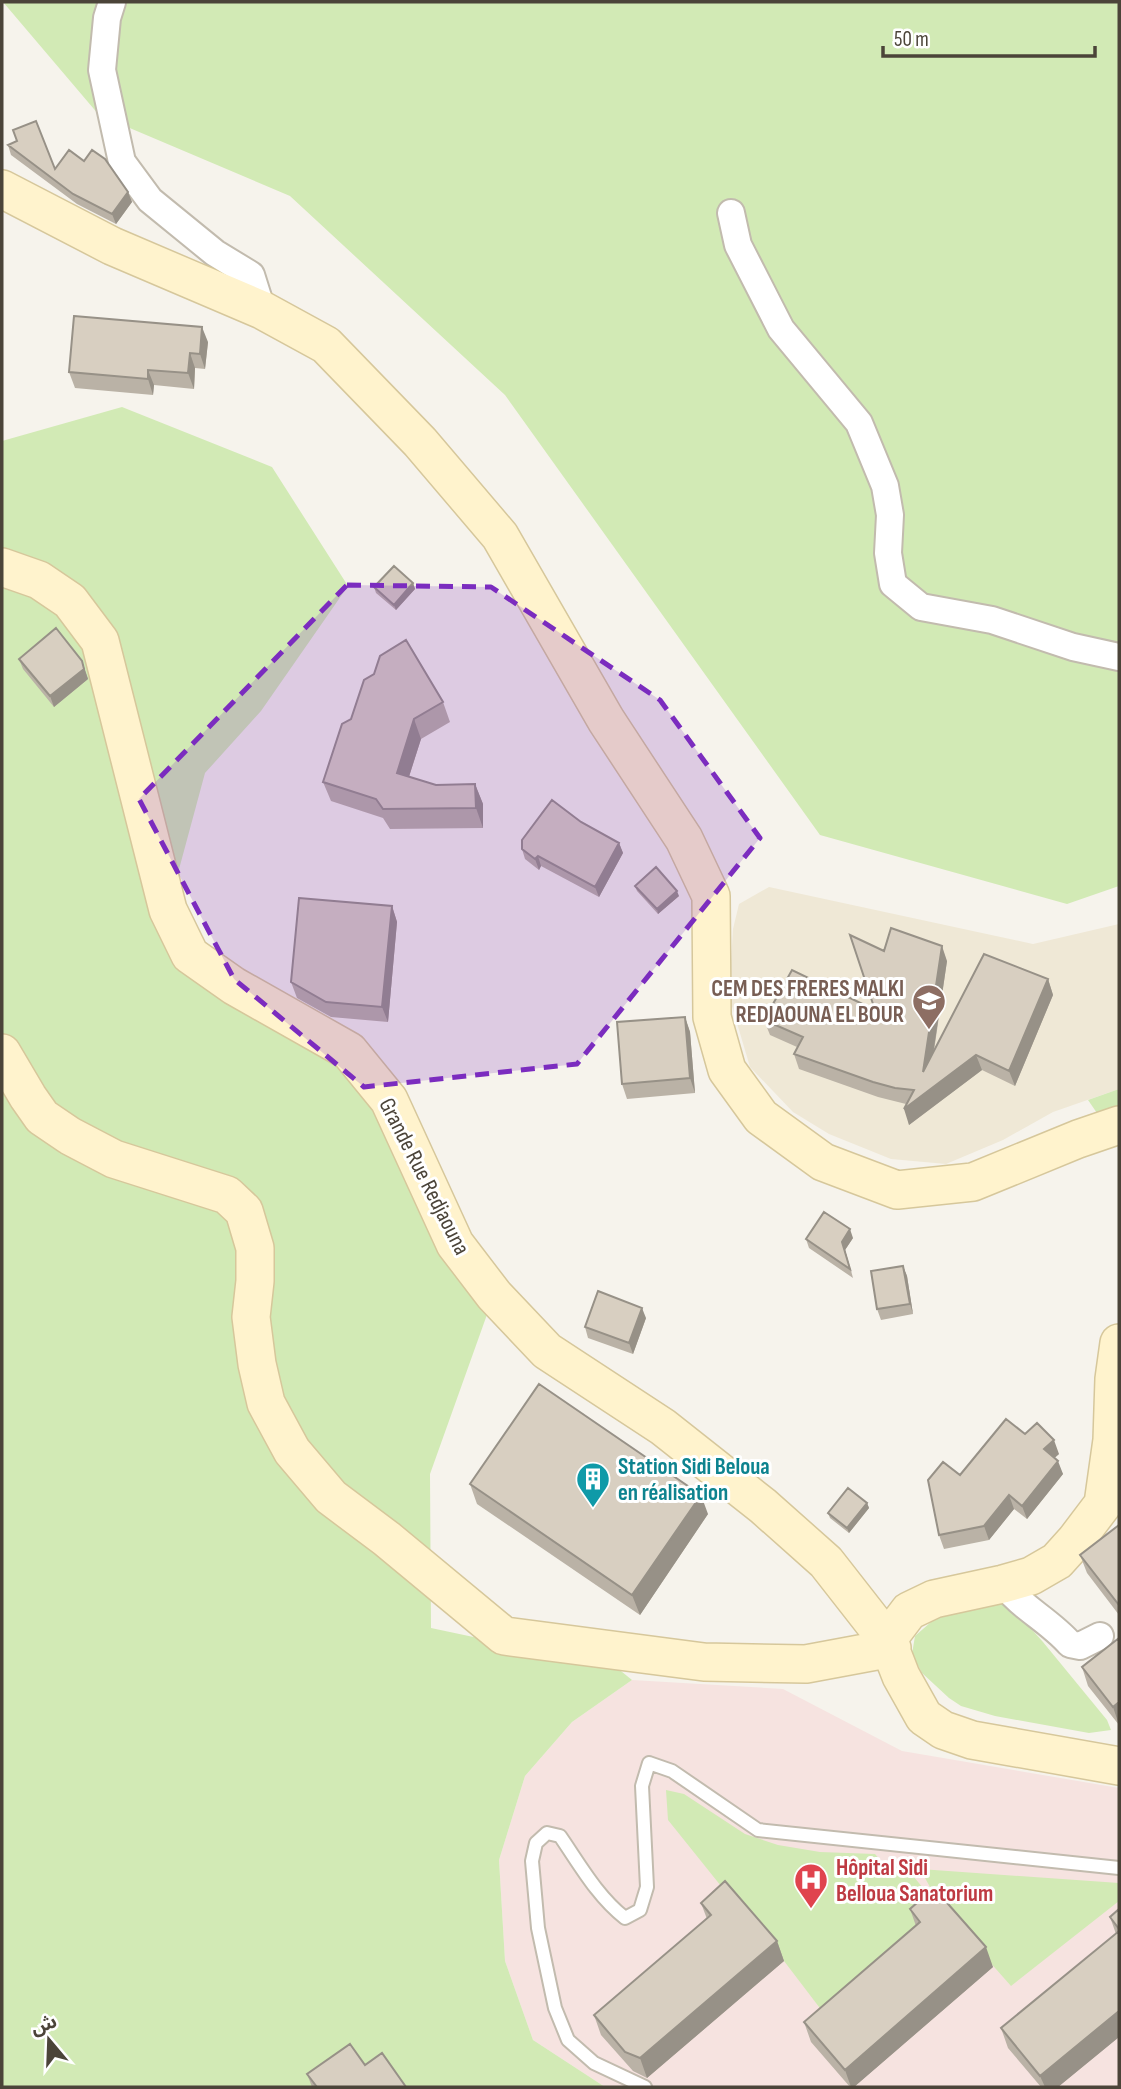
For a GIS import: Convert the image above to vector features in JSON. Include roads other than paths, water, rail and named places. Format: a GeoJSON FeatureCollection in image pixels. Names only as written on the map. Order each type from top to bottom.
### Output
{"type":"FeatureCollection","features":[{"type":"Feature","properties":{"kind":"street"},"geometry":{"type":"LineString","coordinates":[[112,2],[107,18],[102,70],[122,162],[150,200],[215,253],[251,275],[262,310]]}},
{"type":"Feature","properties":{"kind":"street"},"geometry":{"type":"LineString","coordinates":[[2,189],[112,246],[262,310],[326,345],[420,442],[500,536],[606,720],[684,839],[711,896],[712,1017],[727,1070],[761,1117],[823,1162],[897,1190],[974,1182],[1119,1125]]}},
{"type":"Feature","properties":{"kind":"street"},"geometry":{"type":"LineString","coordinates":[[732,213],[738,245],[782,329],[859,423],[885,485],[890,515],[888,553],[893,584],[921,607],[992,620],[1073,647],[1119,657]]}},
{"type":"Feature","properties":{"kind":"street","name":"Grande Rue Redjaouna"},"geometry":{"type":"LineString","coordinates":[[2,567],[39,580],[70,601],[100,641],[168,910],[191,955],[234,986],[349,1051],[390,1100],[455,1244],[494,1295],[547,1351],[663,1427],[762,1506],[826,1562],[890,1644],[901,1676],[923,1717],[943,1730],[972,1740],[1119,1766]]}},
{"type":"Feature","properties":{"kind":"street"},"geometry":{"type":"LineString","coordinates":[[2,1053],[27,1097],[42,1117],[70,1136],[114,1159],[227,1195],[244,1211],[255,1248],[251,1317],[257,1364],[266,1403],[292,1451],[331,1497],[387,1539],[504,1636],[704,1662],[806,1664],[890,1644],[909,1611],[934,1599],[1031,1576],[1057,1561],[1103,1504],[1112,1440],[1114,1379],[1119,1343]]}},
{"type":"Feature","properties":{"kind":"street"},"geometry":{"type":"LineString","coordinates":[[1003,1584],[1014,1598],[1045,1620],[1070,1644],[1080,1646],[1100,1636]]}},
{"type":"Feature","properties":{"kind":"lane"},"geometry":{"type":"LineString","coordinates":[[645,2087],[594,2063],[568,2040],[555,2008],[538,1928],[532,1861],[536,1843],[547,1833],[560,1836],[611,1907],[625,1918],[640,1910],[647,1887],[642,1786],[649,1763],[672,1771],[758,1830],[1119,1868]]}},
{"type":"Feature","properties":{"kind":"place","name":"CEM DES FRERES MALKI REDJAOUNA EL BOUR"},"geometry":{"type":"Point","coordinates":[929,1031]}},
{"type":"Feature","properties":{"kind":"place","name":"Station Sidi Beloua en réalisation"},"geometry":{"type":"Point","coordinates":[593,1509]}},
{"type":"Feature","properties":{"kind":"place","name":"Hôpital Sidi Belloua Sanatorium"},"geometry":{"type":"Point","coordinates":[811,1910]}}]}
